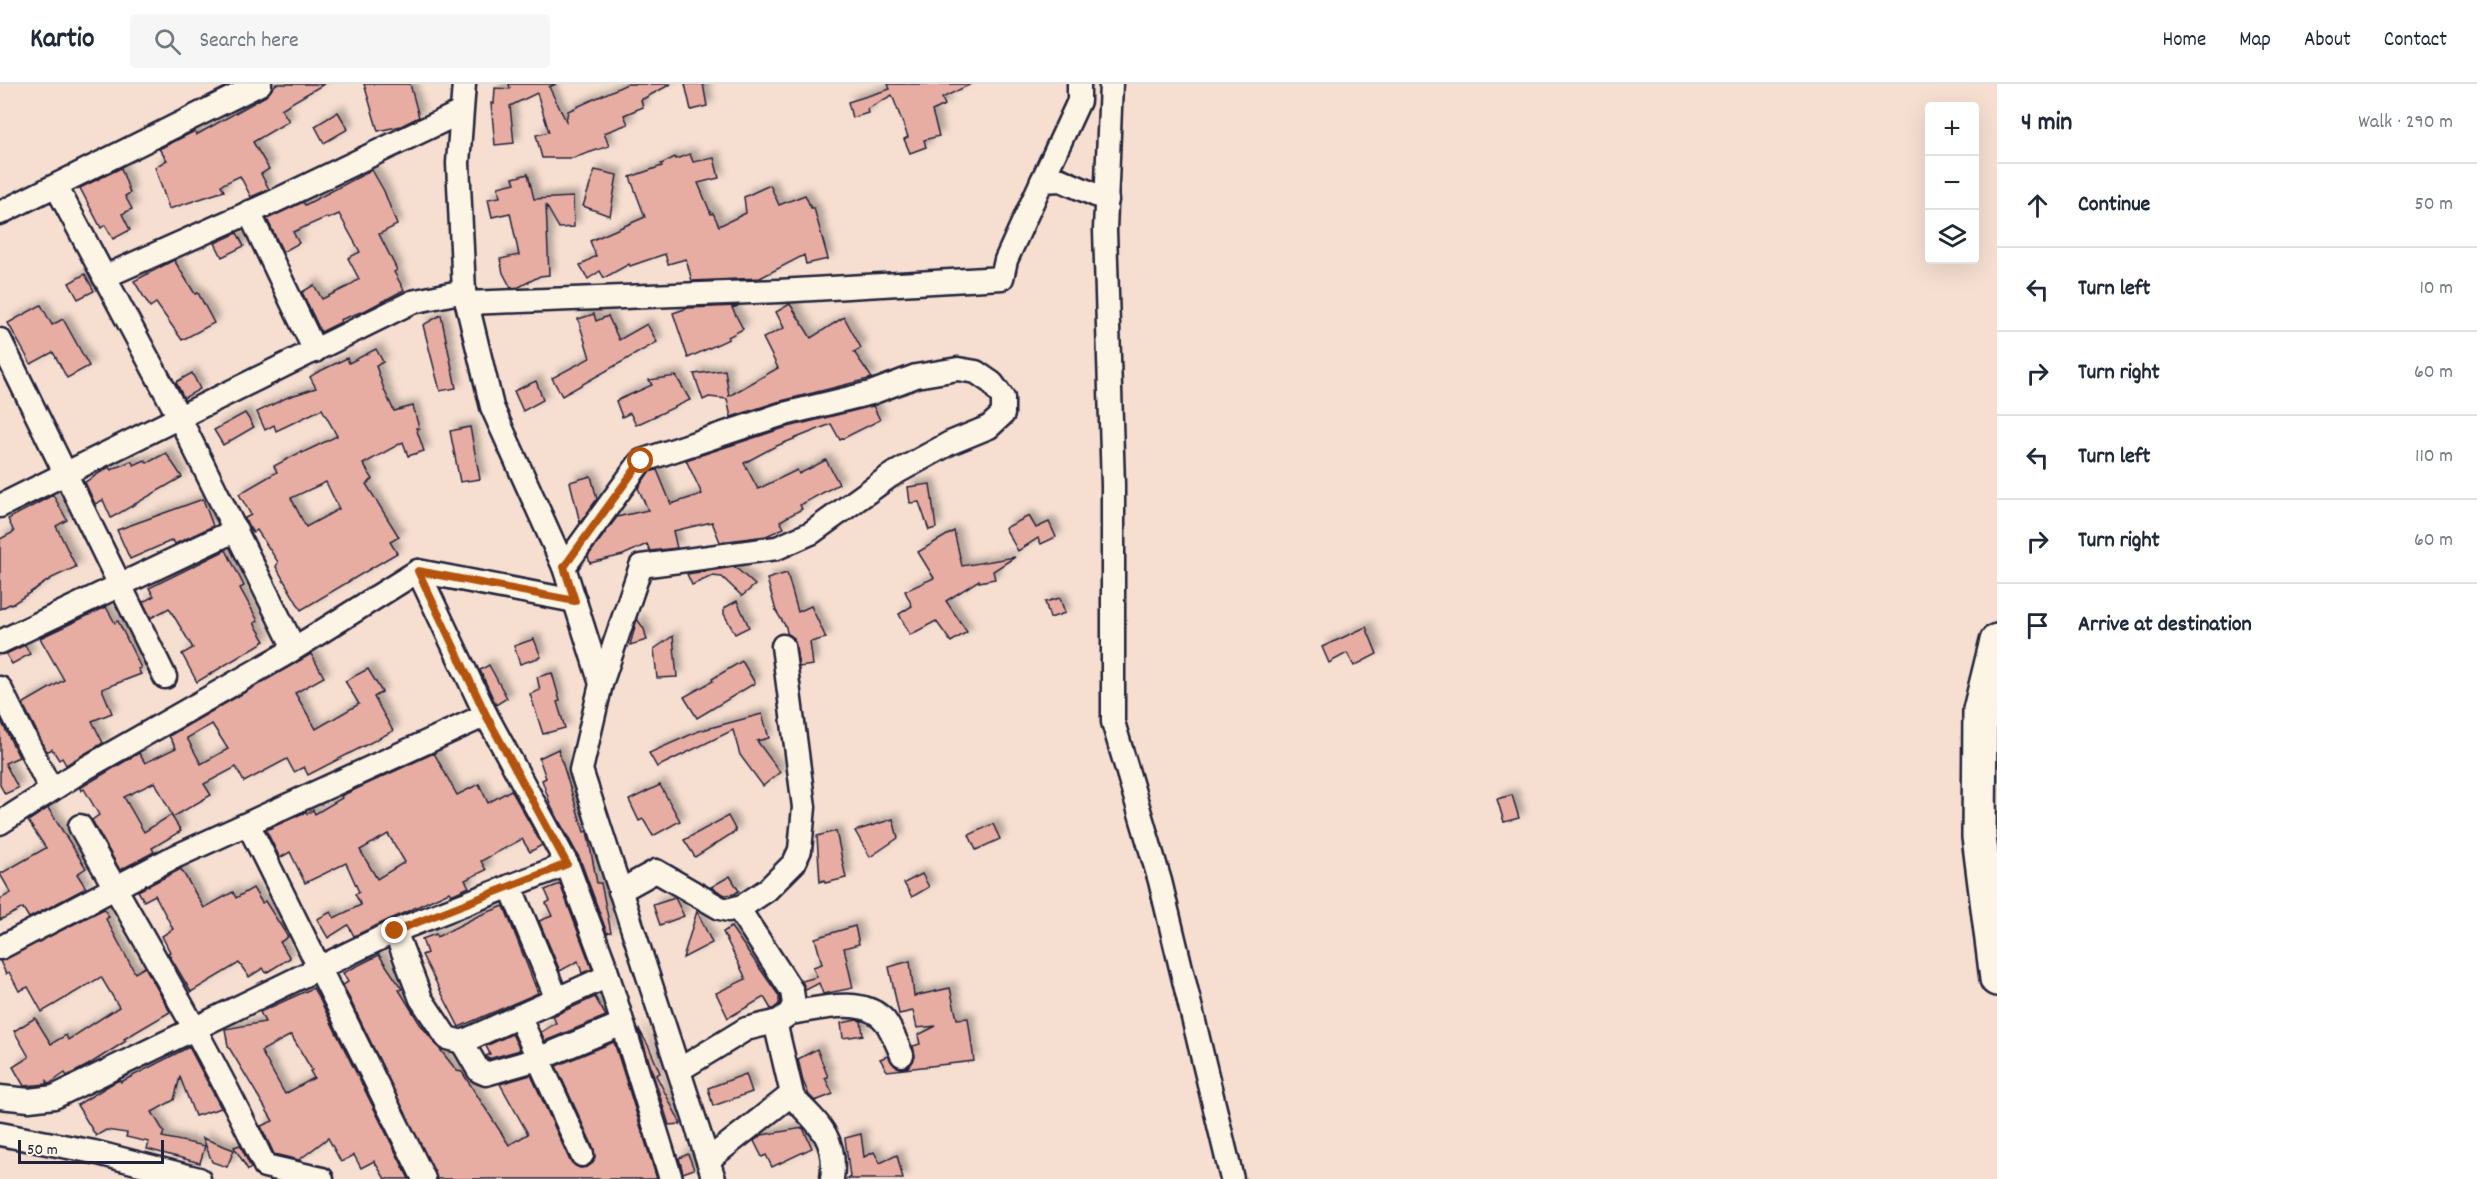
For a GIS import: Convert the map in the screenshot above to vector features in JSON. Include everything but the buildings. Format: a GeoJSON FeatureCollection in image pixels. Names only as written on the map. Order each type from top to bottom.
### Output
{"type":"FeatureCollection","features":[{"type":"Feature","properties":{"kind":"street"},"geometry":{"type":"LineString","coordinates":[[0,213],[260,84]]}},
{"type":"Feature","properties":{"kind":"street"},"geometry":{"type":"LineString","coordinates":[[464,84],[458,164],[465,297],[492,407],[564,567],[601,684]]}},
{"type":"Feature","properties":{"kind":"street"},"geometry":{"type":"LineString","coordinates":[[0,506],[412,302],[465,297],[779,291],[1002,278],[1006,260],[1079,101],[1079,84]]}},
{"type":"Feature","properties":{"kind":"street"},"geometry":{"type":"LineString","coordinates":[[1111,84],[1105,254],[1113,485],[1113,722],[1160,881],[1232,1179]]}},
{"type":"Feature","properties":{"kind":"street"},"geometry":{"type":"LineString","coordinates":[[104,278],[461,112]]}},
{"type":"Feature","properties":{"kind":"street"},"geometry":{"type":"LineString","coordinates":[[1042,181],[1061,180],[1107,200]]}},
{"type":"Feature","properties":{"kind":"street"},"geometry":{"type":"LineString","coordinates":[[56,186],[179,417],[294,648]]}},
{"type":"Feature","properties":{"kind":"street"},"geometry":{"type":"LineString","coordinates":[[249,212],[315,351]]}},
{"type":"Feature","properties":{"kind":"street"},"geometry":{"type":"LineString","coordinates":[[0,340],[165,677]]}},
{"type":"Feature","properties":{"kind":"street"},"geometry":{"type":"LineString","coordinates":[[564,567],[641,461],[780,415],[871,393],[916,376],[958,369],[976,372],[992,383],[1003,398],[1003,414],[989,427],[950,443],[890,476],[811,533],[777,548],[641,566],[601,684],[581,770],[711,1170],[791,1096],[792,1090],[782,1018],[794,1004],[792,991],[738,908]]}},
{"type":"Feature","properties":{"kind":"street"},"geometry":{"type":"LineString","coordinates":[[0,642],[236,530]]}},
{"type":"Feature","properties":{"kind":"street"},"geometry":{"type":"LineString","coordinates":[[0,823],[86,768],[294,648],[418,571],[575,601]]}},
{"type":"Feature","properties":{"kind":"street"},"geometry":{"type":"LineString","coordinates":[[418,571],[486,715],[567,864],[608,976],[671,1179]]}},
{"type":"Feature","properties":{"kind":"street"},"geometry":{"type":"LineString","coordinates":[[1997,641],[1980,710],[1979,837],[1997,979]]}},
{"type":"Feature","properties":{"kind":"street"},"geometry":{"type":"LineString","coordinates":[[620,891],[656,871],[720,908],[738,908],[767,890],[794,863],[800,850],[804,807],[783,646]]}},
{"type":"Feature","properties":{"kind":"street"},"geometry":{"type":"LineString","coordinates":[[0,688],[51,790]]}},
{"type":"Feature","properties":{"kind":"street"},"geometry":{"type":"LineString","coordinates":[[0,948],[170,859],[486,715]]}},
{"type":"Feature","properties":{"kind":"street"},"geometry":{"type":"LineString","coordinates":[[248,824],[424,1179]]}},
{"type":"Feature","properties":{"kind":"street"},"geometry":{"type":"LineString","coordinates":[[80,826],[194,1029],[265,1166],[322,1179]]}},
{"type":"Feature","properties":{"kind":"street"},"geometry":{"type":"LineString","coordinates":[[0,1097],[29,1100],[54,1097],[395,931],[567,864]]}},
{"type":"Feature","properties":{"kind":"street"},"geometry":{"type":"LineString","coordinates":[[510,886],[557,999]]}},
{"type":"Feature","properties":{"kind":"street"},"geometry":{"type":"LineString","coordinates":[[395,931],[421,999],[447,1038],[462,1042],[608,976]]}},
{"type":"Feature","properties":{"kind":"street"},"geometry":{"type":"LineString","coordinates":[[679,1070],[746,1029],[782,1018],[852,1006],[867,1009],[884,1020],[902,1055]]}},
{"type":"Feature","properties":{"kind":"street"},"geometry":{"type":"LineString","coordinates":[[519,1017],[582,1155]]}},
{"type":"Feature","properties":{"kind":"street"},"geometry":{"type":"LineString","coordinates":[[462,1042],[479,1071],[486,1074],[538,1059],[622,1024]]}},
{"type":"Feature","properties":{"kind":"street"},"geometry":{"type":"LineString","coordinates":[[791,1096],[826,1133],[833,1152],[832,1179]]}},
{"type":"Feature","properties":{"kind":"street"},"geometry":{"type":"LineString","coordinates":[[0,1134],[94,1152],[199,1179]]}},
{"type":"Feature","properties":{"kind":"route"},"geometry":{"type":"LineString","coordinates":[[395,931],[567,864],[486,715],[418,571],[575,601],[564,567],[641,461]]}}]}
